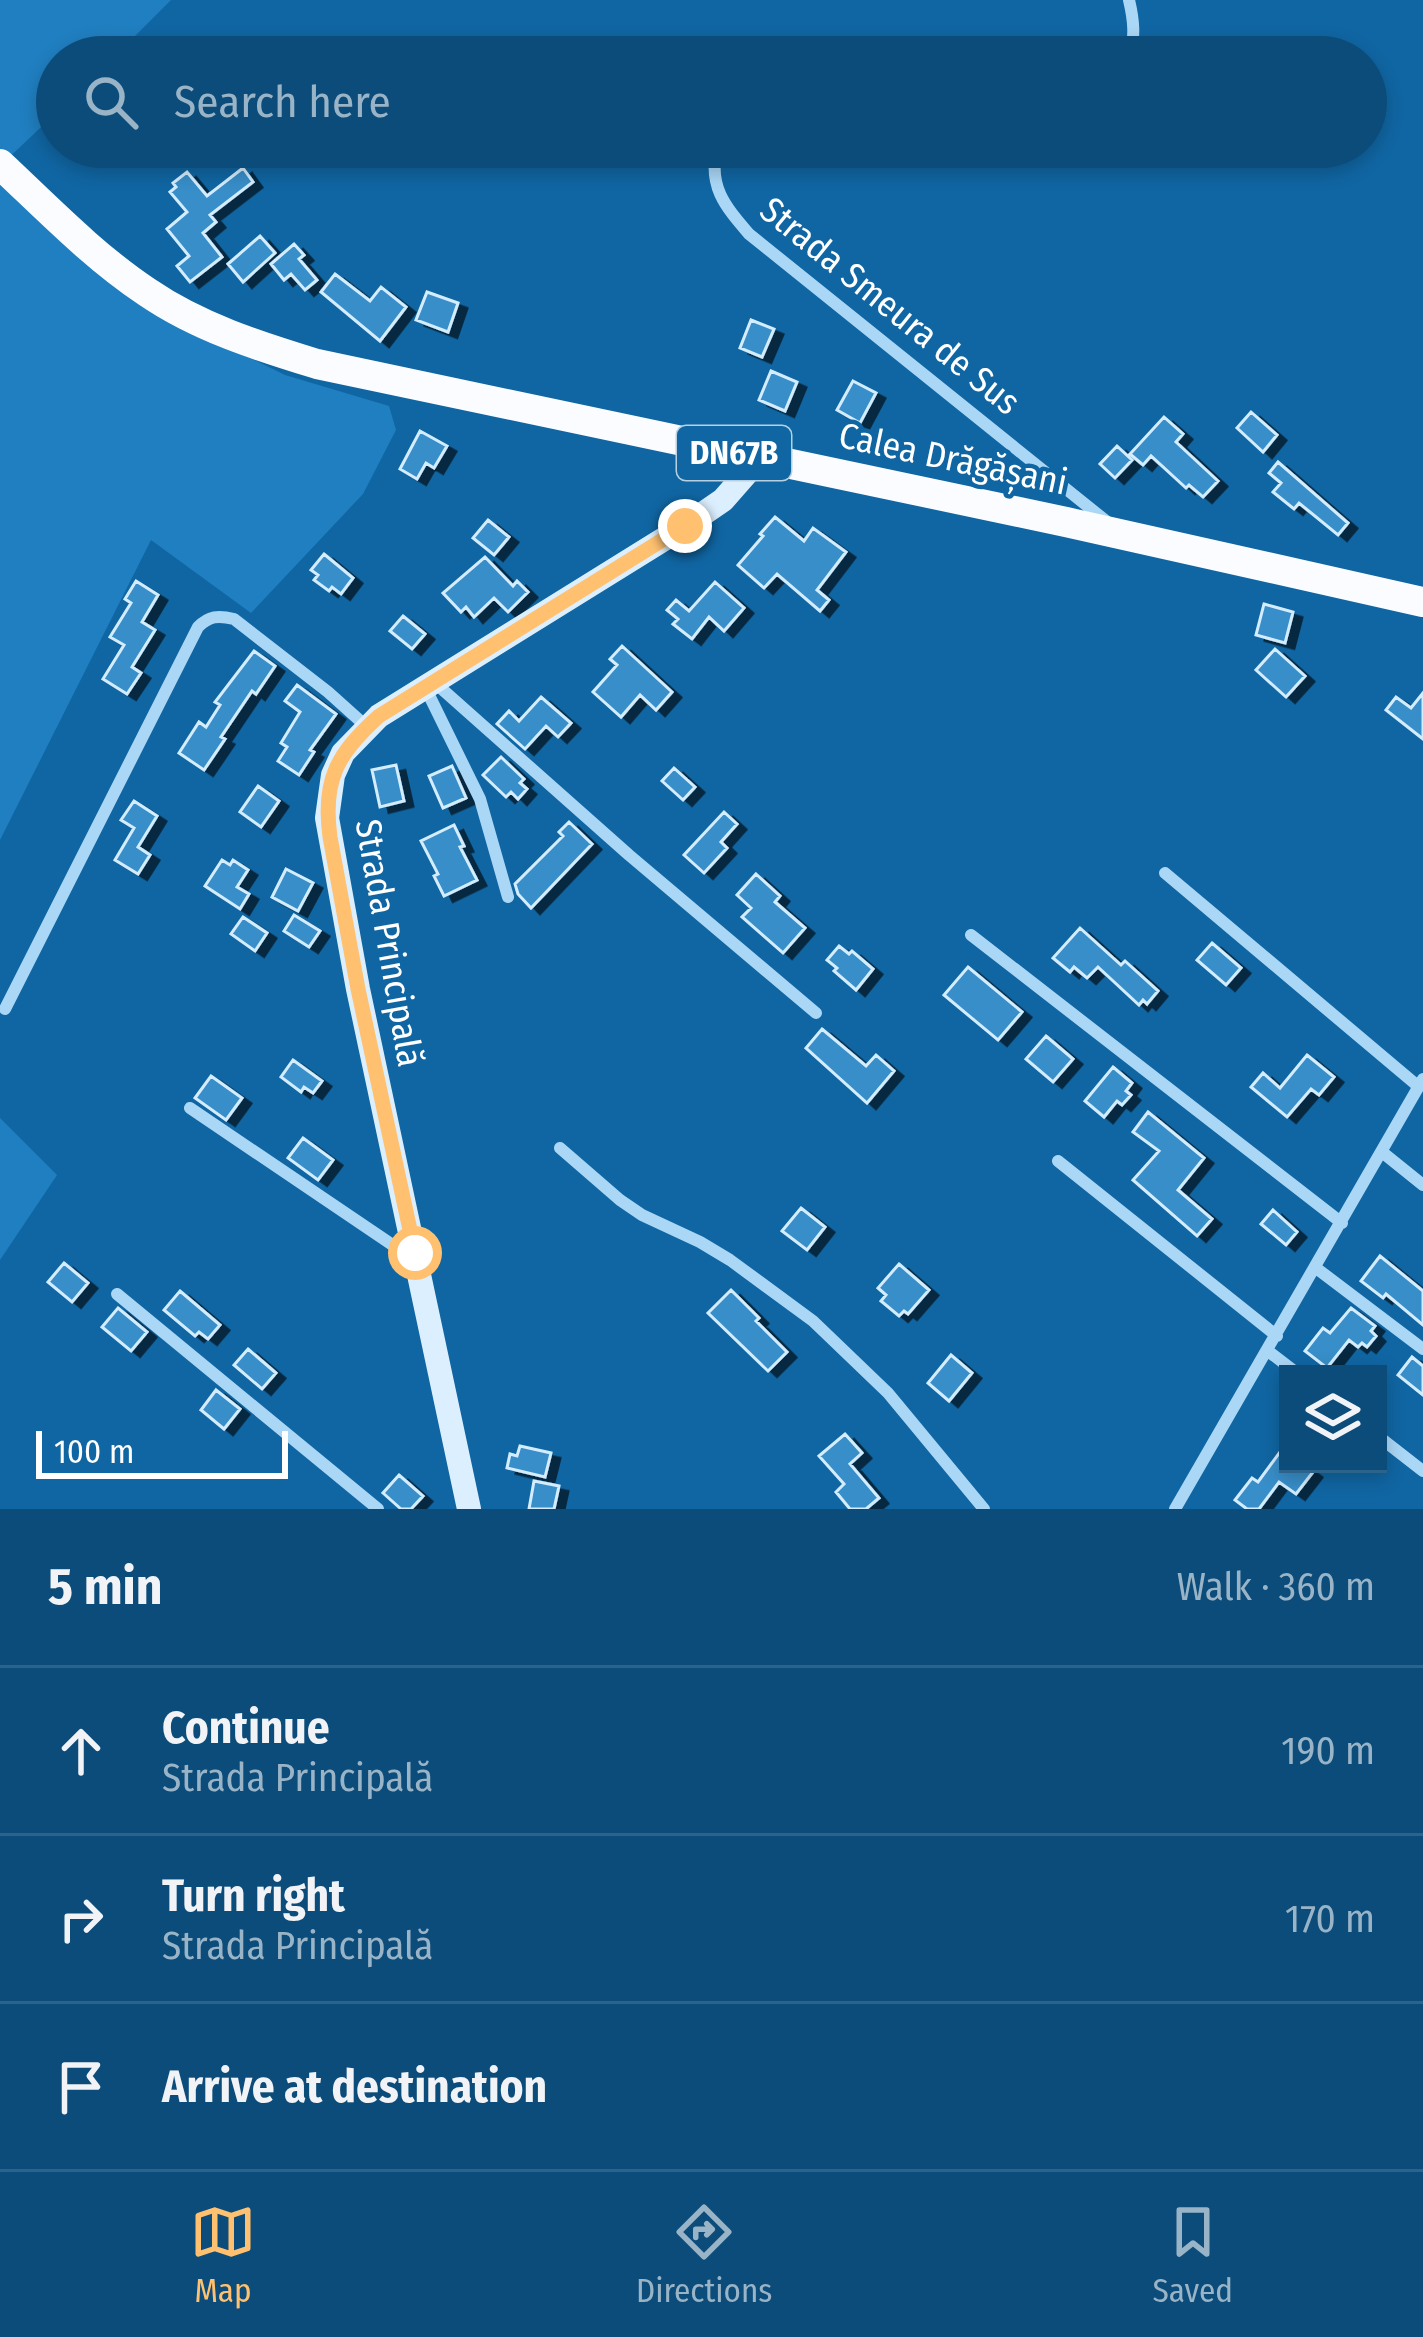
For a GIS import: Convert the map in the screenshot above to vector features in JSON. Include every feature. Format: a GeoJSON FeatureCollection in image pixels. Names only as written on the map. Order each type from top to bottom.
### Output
{"type":"FeatureCollection","features":[{"type":"Feature","properties":{"kind":"main road","name":"Calea Drăgășani"},"geometry":{"type":"LineString","coordinates":[[0,164],[74,234],[148,293],[236,339],[316,364],[1423,602]]}},
{"type":"Feature","properties":{"kind":"street"},"geometry":{"type":"LineString","coordinates":[[1129,0],[1134,36]]}},
{"type":"Feature","properties":{"kind":"street","name":"Strada Smeura de Sus"},"geometry":{"type":"LineString","coordinates":[[712,168],[716,188],[749,234],[1124,535]]}},
{"type":"Feature","properties":{"kind":"street","name":"Strada Principală"},"geometry":{"type":"LineString","coordinates":[[470,1509],[358,989],[327,818],[329,796],[343,752],[367,728],[429,684],[724,500],[760,458]]}},
{"type":"Feature","properties":{"kind":"street"},"geometry":{"type":"LineString","coordinates":[[5,1009],[198,627],[207,618],[233,620],[367,728]]}},
{"type":"Feature","properties":{"kind":"street"},"geometry":{"type":"LineString","coordinates":[[429,684],[480,799],[508,897]]}},
{"type":"Feature","properties":{"kind":"street"},"geometry":{"type":"LineString","coordinates":[[429,684],[816,1013]]}},
{"type":"Feature","properties":{"kind":"street"},"geometry":{"type":"LineString","coordinates":[[1165,874],[1421,1083],[1175,1509]]}},
{"type":"Feature","properties":{"kind":"street"},"geometry":{"type":"LineString","coordinates":[[970,935],[1342,1223]]}},
{"type":"Feature","properties":{"kind":"street"},"geometry":{"type":"LineString","coordinates":[[190,1108],[397,1248],[415,1253]]}},
{"type":"Feature","properties":{"kind":"street"},"geometry":{"type":"LineString","coordinates":[[560,1148],[642,1215],[700,1241],[814,1321],[888,1394],[984,1509]]}},
{"type":"Feature","properties":{"kind":"street"},"geometry":{"type":"LineString","coordinates":[[1382,1152],[1423,1185]]}},
{"type":"Feature","properties":{"kind":"street"},"geometry":{"type":"LineString","coordinates":[[1058,1162],[1277,1336]]}},
{"type":"Feature","properties":{"kind":"street"},"geometry":{"type":"LineString","coordinates":[[1316,1268],[1423,1349]]}},
{"type":"Feature","properties":{"kind":"street"},"geometry":{"type":"LineString","coordinates":[[117,1294],[378,1509]]}},
{"type":"Feature","properties":{"kind":"street"},"geometry":{"type":"LineString","coordinates":[[1268,1351],[1286,1365]]}},
{"type":"Feature","properties":{"kind":"street"},"geometry":{"type":"LineString","coordinates":[[1387,1443],[1423,1471]]}},
{"type":"Feature","properties":{"kind":"shaded area"},"geometry":{"type":"Polygon","coordinates":[[[0,0],[171,0],[135,36],[36,36],[36,132],[0,166],[0,0]]]}},
{"type":"Feature","properties":{"kind":"shaded area"},"geometry":{"type":"Polygon","coordinates":[[[0,183],[149,308],[285,375],[389,406],[396,430],[363,494],[251,613],[151,540],[0,840],[0,183]]]}},
{"type":"Feature","properties":{"kind":"shaded area"},"geometry":{"type":"Polygon","coordinates":[[[0,1118],[57,1175],[0,1260],[0,1118]]]}},
{"type":"Feature","properties":{"kind":"building"},"geometry":{"type":"Polygon","coordinates":[[[243,168],[253,182],[210,215],[216,222],[203,233],[222,257],[190,282],[177,266],[189,256],[167,229],[187,212],[170,192],[176,187],[173,183],[187,172],[207,196],[243,168]]]}},
{"type":"Feature","properties":{"kind":"building"},"geometry":{"type":"Polygon","coordinates":[[[260,236],[275,253],[243,282],[228,264],[260,236]]]}},
{"type":"Feature","properties":{"kind":"building"},"geometry":{"type":"Polygon","coordinates":[[[294,244],[304,255],[299,259],[317,280],[305,290],[291,274],[284,280],[271,264],[294,244]]]}},
{"type":"Feature","properties":{"kind":"building"},"geometry":{"type":"Polygon","coordinates":[[[335,274],[370,301],[381,287],[406,307],[380,341],[321,292],[335,274]]]}},
{"type":"Feature","properties":{"kind":"building"},"geometry":{"type":"Polygon","coordinates":[[[427,292],[458,303],[448,332],[416,320],[427,292]]]}},
{"type":"Feature","properties":{"kind":"building"},"geometry":{"type":"Polygon","coordinates":[[[751,320],[774,329],[762,357],[740,348],[751,320]]]}},
{"type":"Feature","properties":{"kind":"building"},"geometry":{"type":"Polygon","coordinates":[[[771,371],[797,382],[785,411],[759,400],[771,371]]]}},
{"type":"Feature","properties":{"kind":"building"},"geometry":{"type":"Polygon","coordinates":[[[853,381],[876,393],[860,423],[837,410],[853,381]]]}},
{"type":"Feature","properties":{"kind":"building"},"geometry":{"type":"Polygon","coordinates":[[[1251,412],[1277,435],[1263,452],[1237,428],[1251,412]]]}},
{"type":"Feature","properties":{"kind":"building"},"geometry":{"type":"Polygon","coordinates":[[[1164,417],[1183,434],[1176,442],[1218,481],[1203,497],[1151,456],[1143,465],[1130,454],[1164,417]]]}},
{"type":"Feature","properties":{"kind":"building"},"geometry":{"type":"Polygon","coordinates":[[[420,431],[447,446],[434,468],[426,463],[417,479],[400,469],[420,431]]]}},
{"type":"Feature","properties":{"kind":"building"},"geometry":{"type":"Polygon","coordinates":[[[1117,446],[1132,460],[1115,478],[1100,464],[1117,446]]]}},
{"type":"Feature","properties":{"kind":"building"},"geometry":{"type":"Polygon","coordinates":[[[1278,462],[1348,523],[1338,535],[1299,503],[1294,509],[1273,492],[1281,483],[1269,473],[1278,462]]]}},
{"type":"Feature","properties":{"kind":"building"},"geometry":{"type":"Polygon","coordinates":[[[775,517],[804,541],[813,528],[846,552],[817,590],[829,600],[820,611],[777,574],[764,588],[738,565],[775,517]]]}},
{"type":"Feature","properties":{"kind":"building"},"geometry":{"type":"Polygon","coordinates":[[[488,520],[509,537],[494,555],[473,538],[488,520]]]}},
{"type":"Feature","properties":{"kind":"building"},"geometry":{"type":"Polygon","coordinates":[[[324,554],[353,578],[341,594],[314,580],[318,575],[311,570],[324,554]]]}},
{"type":"Feature","properties":{"kind":"building"},"geometry":{"type":"Polygon","coordinates":[[[485,557],[513,586],[517,581],[528,592],[508,612],[494,598],[474,617],[466,607],[461,612],[443,593],[485,557]]]}},
{"type":"Feature","properties":{"kind":"building"},"geometry":{"type":"Polygon","coordinates":[[[136,581],[158,595],[142,622],[155,630],[132,667],[141,673],[127,694],[103,679],[124,645],[110,637],[131,603],[125,599],[136,581]]]}},
{"type":"Feature","properties":{"kind":"building"},"geometry":{"type":"Polygon","coordinates":[[[715,582],[744,608],[724,631],[709,617],[692,639],[673,624],[678,619],[667,610],[676,600],[689,611],[715,582]]]}},
{"type":"Feature","properties":{"kind":"building"},"geometry":{"type":"Polygon","coordinates":[[[1264,604],[1293,612],[1285,643],[1256,635],[1264,604]]]}},
{"type":"Feature","properties":{"kind":"building"},"geometry":{"type":"Polygon","coordinates":[[[403,616],[425,634],[412,649],[390,631],[403,616]]]}},
{"type":"Feature","properties":{"kind":"building"},"geometry":{"type":"Polygon","coordinates":[[[622,646],[672,692],[656,710],[640,695],[621,717],[593,692],[617,665],[610,659],[622,646]]]}},
{"type":"Feature","properties":{"kind":"building"},"geometry":{"type":"Polygon","coordinates":[[[1275,649],[1305,676],[1286,697],[1256,670],[1275,649]]]}},
{"type":"Feature","properties":{"kind":"building"},"geometry":{"type":"Polygon","coordinates":[[[254,651],[275,666],[256,694],[252,691],[204,770],[179,753],[199,722],[206,727],[220,705],[215,702],[254,651]]]}},
{"type":"Feature","properties":{"kind":"building"},"geometry":{"type":"Polygon","coordinates":[[[297,685],[336,714],[299,775],[278,761],[287,747],[281,743],[300,712],[285,701],[297,685]]]}},
{"type":"Feature","properties":{"kind":"building"},"geometry":{"type":"Polygon","coordinates":[[[1423,693],[1423,739],[1386,710],[1396,697],[1411,708],[1423,693]]]}},
{"type":"Feature","properties":{"kind":"building"},"geometry":{"type":"Polygon","coordinates":[[[541,697],[571,723],[558,737],[546,726],[525,749],[497,724],[509,711],[519,721],[541,697]]]}},
{"type":"Feature","properties":{"kind":"building"},"geometry":{"type":"Polygon","coordinates":[[[501,757],[524,779],[520,783],[527,789],[518,799],[511,792],[506,797],[483,775],[501,757]]]}},
{"type":"Feature","properties":{"kind":"building"},"geometry":{"type":"Polygon","coordinates":[[[396,765],[404,801],[380,807],[372,770],[396,765]]]}},
{"type":"Feature","properties":{"kind":"building"},"geometry":{"type":"Polygon","coordinates":[[[452,766],[466,798],[443,808],[429,776],[452,766]]]}},
{"type":"Feature","properties":{"kind":"building"},"geometry":{"type":"Polygon","coordinates":[[[674,768],[695,787],[683,800],[662,781],[674,768]]]}},
{"type":"Feature","properties":{"kind":"building"},"geometry":{"type":"Polygon","coordinates":[[[258,786],[279,801],[261,827],[240,812],[258,786]]]}},
{"type":"Feature","properties":{"kind":"building"},"geometry":{"type":"Polygon","coordinates":[[[134,801],[157,816],[138,847],[150,855],[138,874],[115,860],[134,828],[121,820],[134,801]]]}},
{"type":"Feature","properties":{"kind":"building"},"geometry":{"type":"Polygon","coordinates":[[[724,812],[737,824],[721,842],[727,848],[704,873],[684,855],[724,812]]]}},
{"type":"Feature","properties":{"kind":"building"},"geometry":{"type":"Polygon","coordinates":[[[569,822],[592,844],[531,908],[515,884],[563,836],[559,832],[569,822]]]}},
{"type":"Feature","properties":{"kind":"building"},"geometry":{"type":"Polygon","coordinates":[[[454,825],[477,880],[444,896],[421,841],[454,825]]]}},
{"type":"Feature","properties":{"kind":"building"},"geometry":{"type":"Polygon","coordinates":[[[222,860],[230,865],[233,860],[248,870],[237,887],[249,894],[240,909],[205,886],[222,860]]]}},
{"type":"Feature","properties":{"kind":"building"},"geometry":{"type":"Polygon","coordinates":[[[286,869],[313,883],[298,911],[272,897],[286,869]]]}},
{"type":"Feature","properties":{"kind":"building"},"geometry":{"type":"Polygon","coordinates":[[[756,874],[780,896],[775,902],[805,928],[783,953],[742,917],[751,908],[737,895],[756,874]]]}},
{"type":"Feature","properties":{"kind":"building"},"geometry":{"type":"Polygon","coordinates":[[[294,915],[320,931],[309,947],[284,931],[294,915]]]}},
{"type":"Feature","properties":{"kind":"building"},"geometry":{"type":"Polygon","coordinates":[[[243,917],[267,933],[255,951],[231,934],[243,917]]]}},
{"type":"Feature","properties":{"kind":"building"},"geometry":{"type":"Polygon","coordinates":[[[1080,928],[1158,991],[1147,1004],[1143,1000],[1139,1005],[1098,967],[1087,978],[1053,958],[1080,928]]]}},
{"type":"Feature","properties":{"kind":"building"},"geometry":{"type":"Polygon","coordinates":[[[1212,943],[1241,968],[1226,985],[1197,960],[1212,943]]]}},
{"type":"Feature","properties":{"kind":"building"},"geometry":{"type":"Polygon","coordinates":[[[839,946],[873,969],[856,990],[827,960],[839,946]]]}},
{"type":"Feature","properties":{"kind":"building"},"geometry":{"type":"Polygon","coordinates":[[[968,967],[1022,1012],[998,1040],[944,995],[968,967]]]}},
{"type":"Feature","properties":{"kind":"building"},"geometry":{"type":"Polygon","coordinates":[[[822,1029],[866,1066],[876,1055],[894,1071],[867,1103],[806,1048],[822,1029]]]}},
{"type":"Feature","properties":{"kind":"building"},"geometry":{"type":"Polygon","coordinates":[[[1046,1036],[1073,1059],[1053,1082],[1026,1059],[1046,1036]]]}},
{"type":"Feature","properties":{"kind":"building"},"geometry":{"type":"Polygon","coordinates":[[[1307,1055],[1334,1077],[1319,1095],[1311,1089],[1287,1117],[1251,1087],[1263,1073],[1280,1088],[1307,1055]]]}},
{"type":"Feature","properties":{"kind":"building"},"geometry":{"type":"Polygon","coordinates":[[[293,1060],[322,1081],[313,1093],[304,1087],[301,1092],[281,1077],[293,1060]]]}},
{"type":"Feature","properties":{"kind":"building"},"geometry":{"type":"Polygon","coordinates":[[[1113,1067],[1132,1083],[1126,1091],[1131,1095],[1122,1105],[1117,1101],[1104,1117],[1085,1101],[1113,1067]]]}},
{"type":"Feature","properties":{"kind":"building"},"geometry":{"type":"Polygon","coordinates":[[[211,1076],[242,1098],[226,1120],[195,1098],[211,1076]]]}},
{"type":"Feature","properties":{"kind":"building"},"geometry":{"type":"Polygon","coordinates":[[[1148,1112],[1204,1158],[1178,1190],[1212,1219],[1197,1236],[1133,1180],[1159,1151],[1133,1132],[1148,1112]]]}},
{"type":"Feature","properties":{"kind":"building"},"geometry":{"type":"Polygon","coordinates":[[[303,1138],[333,1160],[318,1180],[288,1158],[303,1138]]]}},
{"type":"Feature","properties":{"kind":"building"},"geometry":{"type":"Polygon","coordinates":[[[801,1208],[825,1227],[807,1250],[782,1231],[801,1208]]]}},
{"type":"Feature","properties":{"kind":"building"},"geometry":{"type":"Polygon","coordinates":[[[1273,1210],[1297,1232],[1286,1245],[1261,1224],[1273,1210]]]}},
{"type":"Feature","properties":{"kind":"building"},"geometry":{"type":"Polygon","coordinates":[[[1380,1256],[1423,1291],[1423,1325],[1386,1294],[1383,1298],[1361,1281],[1380,1256]]]}},
{"type":"Feature","properties":{"kind":"building"},"geometry":{"type":"Polygon","coordinates":[[[64,1263],[88,1283],[72,1302],[48,1282],[64,1263]]]}},
{"type":"Feature","properties":{"kind":"building"},"geometry":{"type":"Polygon","coordinates":[[[899,1264],[929,1290],[908,1314],[904,1311],[899,1316],[881,1301],[886,1295],[878,1288],[899,1264]]]}},
{"type":"Feature","properties":{"kind":"building"},"geometry":{"type":"Polygon","coordinates":[[[731,1290],[787,1352],[768,1371],[708,1313],[731,1290]]]}},
{"type":"Feature","properties":{"kind":"building"},"geometry":{"type":"Polygon","coordinates":[[[180,1291],[220,1325],[208,1339],[199,1332],[195,1336],[164,1310],[180,1291]]]}},
{"type":"Feature","properties":{"kind":"building"},"geometry":{"type":"Polygon","coordinates":[[[118,1308],[147,1332],[131,1351],[102,1327],[118,1308]]]}},
{"type":"Feature","properties":{"kind":"building"},"geometry":{"type":"Polygon","coordinates":[[[1351,1308],[1375,1326],[1371,1331],[1376,1336],[1367,1347],[1349,1340],[1329,1365],[1323,1365],[1305,1351],[1323,1328],[1330,1333],[1351,1308]]]}},
{"type":"Feature","properties":{"kind":"building"},"geometry":{"type":"Polygon","coordinates":[[[248,1349],[276,1373],[262,1389],[234,1365],[248,1349]]]}},
{"type":"Feature","properties":{"kind":"building"},"geometry":{"type":"Polygon","coordinates":[[[951,1355],[972,1373],[949,1401],[928,1383],[951,1355]]]}},
{"type":"Feature","properties":{"kind":"building"},"geometry":{"type":"Polygon","coordinates":[[[1412,1357],[1423,1366],[1423,1395],[1398,1375],[1412,1357]]]}},
{"type":"Feature","properties":{"kind":"building"},"geometry":{"type":"Polygon","coordinates":[[[216,1390],[240,1409],[224,1429],[201,1410],[216,1390]]]}},
{"type":"Feature","properties":{"kind":"building"},"geometry":{"type":"Polygon","coordinates":[[[845,1434],[862,1453],[850,1464],[879,1498],[866,1509],[850,1509],[836,1492],[844,1484],[819,1456],[845,1434]]]}},
{"type":"Feature","properties":{"kind":"building"},"geometry":{"type":"Polygon","coordinates":[[[520,1446],[551,1453],[545,1477],[507,1468],[510,1454],[517,1456],[520,1446]]]}},
{"type":"Feature","properties":{"kind":"building"},"geometry":{"type":"Polygon","coordinates":[[[1279,1453],[1279,1473],[1312,1473],[1296,1494],[1279,1482],[1259,1509],[1247,1509],[1235,1500],[1252,1478],[1258,1482],[1279,1453]]]}},
{"type":"Feature","properties":{"kind":"building"},"geometry":{"type":"Polygon","coordinates":[[[399,1475],[423,1496],[411,1509],[401,1509],[383,1493],[399,1475]]]}},
{"type":"Feature","properties":{"kind":"building"},"geometry":{"type":"Polygon","coordinates":[[[534,1481],[559,1486],[554,1509],[529,1509],[534,1481]]]}},
{"type":"Feature","properties":{"kind":"route"},"geometry":{"type":"LineString","coordinates":[[415,1253],[330,837],[327,818],[333,776],[343,752],[379,716],[685,526]]}}]}
